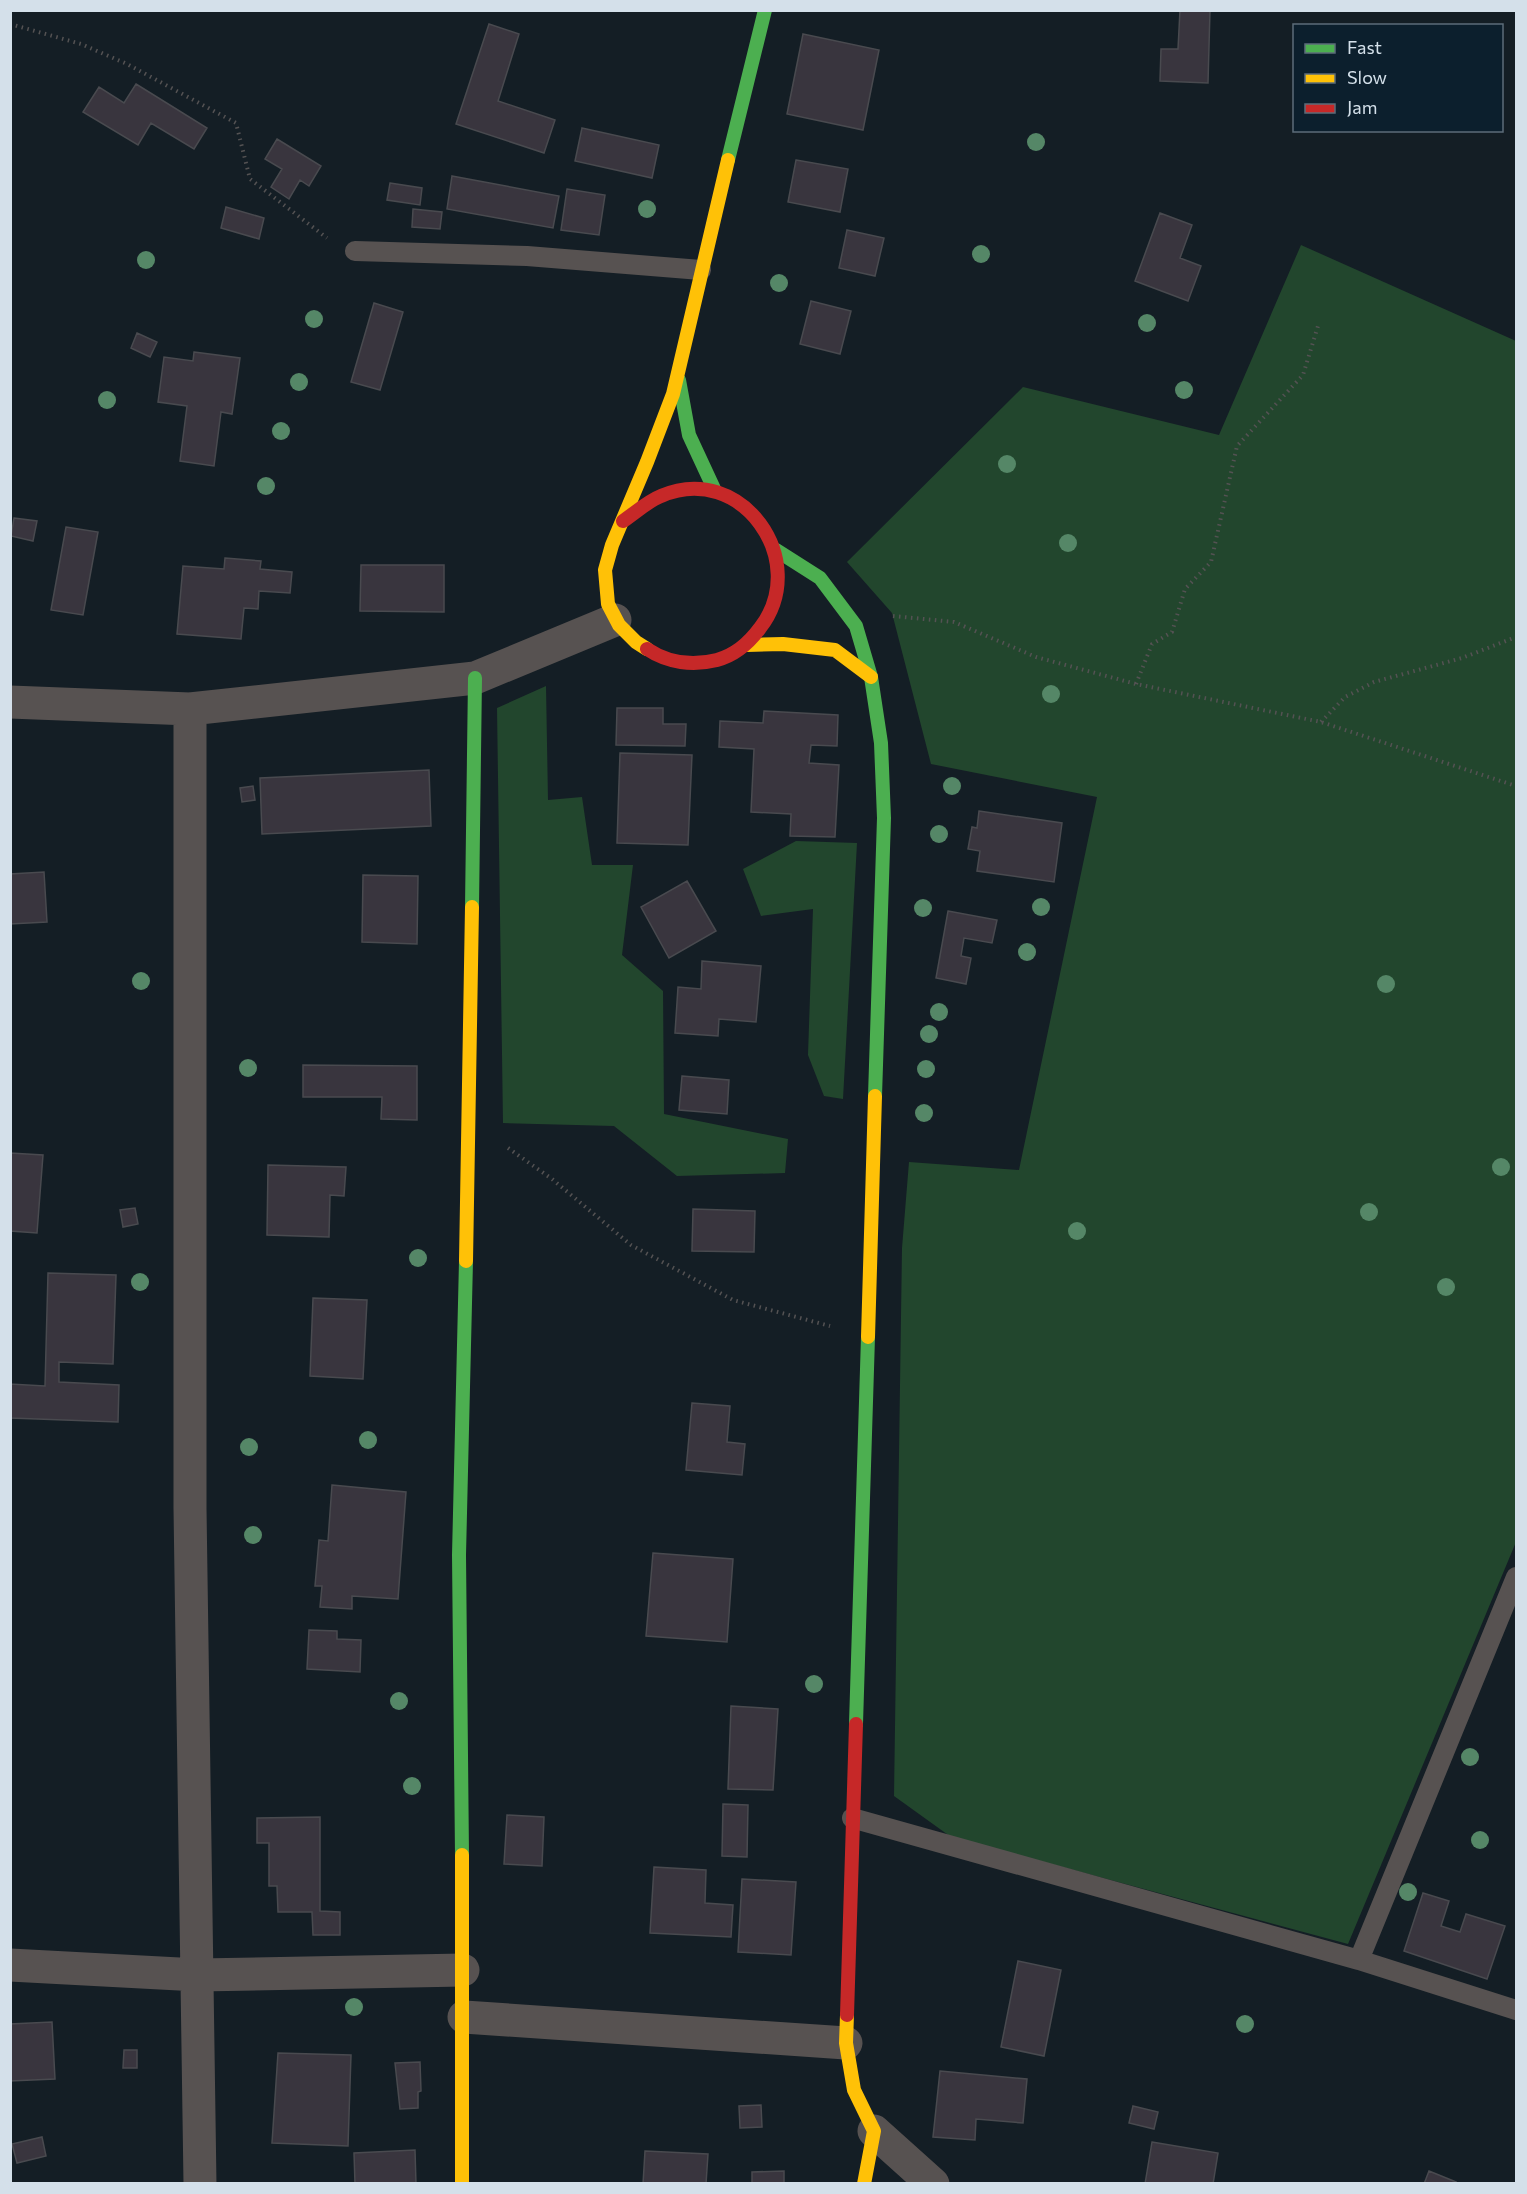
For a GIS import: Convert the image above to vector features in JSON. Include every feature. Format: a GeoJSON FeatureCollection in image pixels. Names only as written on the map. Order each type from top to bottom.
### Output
{"type":"FeatureCollection","features":[{"type":"Feature","properties":{"kind":"street"},"geometry":{"type":"LineString","coordinates":[[623,521],[642,504],[665,492],[690,488],[715,491],[735,499],[753,513],[767,530],[776,550],[780,576],[776,602],[765,626],[747,645],[725,658],[700,664],[675,663],[651,654],[630,640],[615,620],[607,600],[604,580],[606,559],[612,539],[623,521],[661,428],[678,376],[701,270],[765,10]]}},
{"type":"Feature","properties":{"kind":"street"},"geometry":{"type":"LineString","coordinates":[[678,376],[688,435],[715,491]]}},
{"type":"Feature","properties":{"kind":"street"},"geometry":{"type":"LineString","coordinates":[[776,550],[820,578],[856,626],[871,677],[881,743],[884,819],[846,2043],[854,2090],[874,2131],[933,2184]]}},
{"type":"Feature","properties":{"kind":"street"},"geometry":{"type":"LineString","coordinates":[[10,702],[190,709],[475,678],[615,620]]}},
{"type":"Feature","properties":{"kind":"street"},"geometry":{"type":"LineString","coordinates":[[747,645],[783,644],[835,650],[871,677]]}},
{"type":"Feature","properties":{"kind":"street"},"geometry":{"type":"LineString","coordinates":[[462,2184],[464,2017],[459,1555],[470,1122],[475,678]]}},
{"type":"Feature","properties":{"kind":"street"},"geometry":{"type":"LineString","coordinates":[[190,709],[190,1508],[200,2184]]}},
{"type":"Feature","properties":{"kind":"street"},"geometry":{"type":"LineString","coordinates":[[10,1965],[198,1975],[463,1970]]}},
{"type":"Feature","properties":{"kind":"street"},"geometry":{"type":"LineString","coordinates":[[464,2017],[846,2043]]}},
{"type":"Feature","properties":{"kind":"street"},"geometry":{"type":"LineString","coordinates":[[864,2184],[874,2131]]}},
{"type":"Feature","properties":{"kind":"lane"},"geometry":{"type":"LineString","coordinates":[[355,251],[527,256],[701,270]]}},
{"type":"Feature","properties":{"kind":"lane"},"geometry":{"type":"LineString","coordinates":[[1359,1960],[1516,1577]]}},
{"type":"Feature","properties":{"kind":"lane"},"geometry":{"type":"LineString","coordinates":[[852,1818],[1359,1960],[1516,2010]]}},
{"type":"Feature","properties":{"kind":"path"},"geometry":{"type":"LineString","coordinates":[[10,24],[81,44],[236,123],[250,178],[321,235],[355,251]]}},
{"type":"Feature","properties":{"kind":"path"},"geometry":{"type":"LineString","coordinates":[[1136,684],[1152,644],[1172,632],[1185,589],[1211,562],[1237,446],[1303,375],[1318,326]]}},
{"type":"Feature","properties":{"kind":"path"},"geometry":{"type":"LineString","coordinates":[[856,626],[883,615],[954,622],[1036,657],[1136,684],[1321,722],[1516,786]]}},
{"type":"Feature","properties":{"kind":"path"},"geometry":{"type":"LineString","coordinates":[[1321,722],[1345,697],[1374,682],[1462,657],[1516,637]]}},
{"type":"Feature","properties":{"kind":"path"},"geometry":{"type":"LineString","coordinates":[[470,1122],[552,1179],[631,1245],[733,1300],[833,1327],[867,1354]]}},
{"type":"Feature","properties":{"kind":"green space"},"geometry":{"type":"Polygon","coordinates":[[[1301,245],[1516,341],[1516,1542],[1348,1944],[951,1837],[894,1796],[902,1248],[909,1162],[1019,1170],[1097,797],[931,764],[892,613],[847,562],[1023,387],[1219,435],[1301,245]]]}},
{"type":"Feature","properties":{"kind":"green space"},"geometry":{"type":"Polygon","coordinates":[[[546,686],[548,800],[582,797],[592,865],[633,865],[622,955],[663,991],[664,1114],[788,1139],[785,1173],[677,1176],[614,1126],[503,1123],[497,708],[546,686]]]}},
{"type":"Feature","properties":{"kind":"green space"},"geometry":{"type":"Polygon","coordinates":[[[796,841],[857,843],[843,1099],[824,1096],[808,1055],[813,909],[761,916],[743,869],[796,841]]]}},
{"type":"Feature","properties":{"kind":"building"},"geometry":{"type":"Polygon","coordinates":[[[1180,10],[1210,10],[1208,83],[1160,81],[1161,49],[1178,49],[1180,10]]]}},
{"type":"Feature","properties":{"kind":"building"},"geometry":{"type":"Polygon","coordinates":[[[489,24],[519,34],[498,101],[555,120],[544,153],[456,124],[489,24]]]}},
{"type":"Feature","properties":{"kind":"building"},"geometry":{"type":"Polygon","coordinates":[[[803,34],[879,50],[863,130],[787,114],[803,34]]]}},
{"type":"Feature","properties":{"kind":"building"},"geometry":{"type":"Polygon","coordinates":[[[136,84],[207,128],[194,149],[151,123],[138,145],[83,112],[99,87],[124,103],[136,84]]]}},
{"type":"Feature","properties":{"kind":"building"},"geometry":{"type":"Polygon","coordinates":[[[582,128],[659,145],[652,178],[575,161],[582,128]]]}},
{"type":"Feature","properties":{"kind":"building"},"geometry":{"type":"Polygon","coordinates":[[[277,139],[321,166],[309,186],[300,180],[289,199],[271,187],[282,169],[265,159],[277,139]]]}},
{"type":"Feature","properties":{"kind":"building"},"geometry":{"type":"Polygon","coordinates":[[[796,160],[848,169],[840,212],[788,202],[796,160]]]}},
{"type":"Feature","properties":{"kind":"building"},"geometry":{"type":"Polygon","coordinates":[[[452,176],[559,196],[553,228],[447,209],[452,176]]]}},
{"type":"Feature","properties":{"kind":"building"},"geometry":{"type":"Polygon","coordinates":[[[390,183],[422,188],[420,205],[387,200],[390,183]]]}},
{"type":"Feature","properties":{"kind":"building"},"geometry":{"type":"Polygon","coordinates":[[[567,189],[605,195],[599,235],[561,230],[567,189]]]}},
{"type":"Feature","properties":{"kind":"building"},"geometry":{"type":"Polygon","coordinates":[[[226,207],[264,218],[259,239],[221,228],[226,207]]]}},
{"type":"Feature","properties":{"kind":"building"},"geometry":{"type":"Polygon","coordinates":[[[413,209],[442,212],[440,229],[412,227],[413,209]]]}},
{"type":"Feature","properties":{"kind":"building"},"geometry":{"type":"Polygon","coordinates":[[[1160,213],[1192,225],[1180,258],[1201,266],[1188,301],[1135,281],[1160,213]]]}},
{"type":"Feature","properties":{"kind":"building"},"geometry":{"type":"Polygon","coordinates":[[[847,230],[884,238],[875,276],[839,268],[847,230]]]}},
{"type":"Feature","properties":{"kind":"building"},"geometry":{"type":"Polygon","coordinates":[[[811,301],[851,311],[840,354],[800,344],[811,301]]]}},
{"type":"Feature","properties":{"kind":"building"},"geometry":{"type":"Polygon","coordinates":[[[374,303],[403,312],[380,390],[351,382],[374,303]]]}},
{"type":"Feature","properties":{"kind":"building"},"geometry":{"type":"Polygon","coordinates":[[[137,333],[157,342],[150,357],[131,348],[137,333]]]}},
{"type":"Feature","properties":{"kind":"building"},"geometry":{"type":"Polygon","coordinates":[[[194,352],[240,358],[232,414],[221,412],[214,466],[180,461],[187,406],[158,402],[164,357],[193,361],[194,352]]]}},
{"type":"Feature","properties":{"kind":"building"},"geometry":{"type":"Polygon","coordinates":[[[14,518],[37,521],[33,541],[11,536],[14,518]]]}},
{"type":"Feature","properties":{"kind":"building"},"geometry":{"type":"Polygon","coordinates":[[[66,527],[98,532],[83,615],[51,610],[66,527]]]}},
{"type":"Feature","properties":{"kind":"building"},"geometry":{"type":"Polygon","coordinates":[[[225,558],[261,561],[260,569],[292,572],[290,593],[259,591],[258,609],[244,608],[241,639],[177,634],[183,566],[224,569],[225,558]]]}},
{"type":"Feature","properties":{"kind":"building"},"geometry":{"type":"Polygon","coordinates":[[[361,565],[444,565],[444,612],[360,611],[361,565]]]}},
{"type":"Feature","properties":{"kind":"building"},"geometry":{"type":"Polygon","coordinates":[[[617,708],[663,708],[663,724],[686,724],[685,746],[616,745],[617,708]]]}},
{"type":"Feature","properties":{"kind":"building"},"geometry":{"type":"Polygon","coordinates":[[[764,711],[838,715],[837,746],[811,745],[809,763],[839,765],[835,837],[790,836],[791,814],[751,812],[754,749],[719,747],[720,721],[763,723],[764,711]]]}},
{"type":"Feature","properties":{"kind":"building"},"geometry":{"type":"Polygon","coordinates":[[[620,753],[692,755],[688,845],[617,843],[620,753]]]}},
{"type":"Feature","properties":{"kind":"building"},"geometry":{"type":"Polygon","coordinates":[[[429,770],[431,826],[262,834],[260,778],[429,770]]]}},
{"type":"Feature","properties":{"kind":"building"},"geometry":{"type":"Polygon","coordinates":[[[253,786],[255,800],[242,802],[240,788],[253,786]]]}},
{"type":"Feature","properties":{"kind":"building"},"geometry":{"type":"Polygon","coordinates":[[[979,811],[1062,823],[1054,882],[977,871],[980,851],[968,849],[972,827],[977,828],[979,811]]]}},
{"type":"Feature","properties":{"kind":"building"},"geometry":{"type":"Polygon","coordinates":[[[44,872],[47,922],[10,924],[10,874],[44,872]]]}},
{"type":"Feature","properties":{"kind":"building"},"geometry":{"type":"Polygon","coordinates":[[[363,875],[418,876],[417,944],[362,942],[363,875]]]}},
{"type":"Feature","properties":{"kind":"building"},"geometry":{"type":"Polygon","coordinates":[[[687,881],[716,931],[669,958],[641,907],[687,881]]]}},
{"type":"Feature","properties":{"kind":"building"},"geometry":{"type":"Polygon","coordinates":[[[948,911],[997,920],[992,943],[964,938],[961,956],[971,958],[966,984],[936,978],[948,911]]]}},
{"type":"Feature","properties":{"kind":"building"},"geometry":{"type":"Polygon","coordinates":[[[702,961],[761,966],[756,1022],[719,1019],[718,1036],[675,1033],[678,987],[701,989],[702,961]]]}},
{"type":"Feature","properties":{"kind":"building"},"geometry":{"type":"Polygon","coordinates":[[[303,1065],[417,1066],[417,1120],[381,1119],[382,1097],[303,1097],[303,1065]]]}},
{"type":"Feature","properties":{"kind":"building"},"geometry":{"type":"Polygon","coordinates":[[[682,1076],[729,1080],[727,1114],[679,1110],[682,1076]]]}},
{"type":"Feature","properties":{"kind":"building"},"geometry":{"type":"Polygon","coordinates":[[[10,1153],[43,1155],[37,1233],[10,1231],[10,1153]]]}},
{"type":"Feature","properties":{"kind":"building"},"geometry":{"type":"Polygon","coordinates":[[[268,1165],[346,1167],[344,1196],[330,1195],[329,1237],[267,1235],[268,1165]]]}},
{"type":"Feature","properties":{"kind":"building"},"geometry":{"type":"Polygon","coordinates":[[[135,1208],[138,1224],[123,1227],[120,1210],[135,1208]]]}},
{"type":"Feature","properties":{"kind":"building"},"geometry":{"type":"Polygon","coordinates":[[[693,1209],[755,1211],[754,1252],[692,1251],[693,1209]]]}},
{"type":"Feature","properties":{"kind":"building"},"geometry":{"type":"Polygon","coordinates":[[[48,1273],[116,1275],[113,1364],[59,1362],[59,1382],[119,1385],[118,1422],[10,1418],[10,1384],[45,1386],[48,1273]]]}},
{"type":"Feature","properties":{"kind":"building"},"geometry":{"type":"Polygon","coordinates":[[[313,1298],[367,1300],[363,1379],[310,1376],[313,1298]]]}},
{"type":"Feature","properties":{"kind":"building"},"geometry":{"type":"Polygon","coordinates":[[[692,1403],[730,1406],[727,1442],[745,1444],[742,1475],[686,1470],[692,1403]]]}},
{"type":"Feature","properties":{"kind":"building"},"geometry":{"type":"Polygon","coordinates":[[[332,1485],[406,1492],[398,1599],[352,1596],[352,1609],[320,1607],[322,1586],[315,1586],[319,1540],[328,1541],[332,1485]]]}},
{"type":"Feature","properties":{"kind":"building"},"geometry":{"type":"Polygon","coordinates":[[[653,1553],[733,1559],[727,1642],[646,1636],[653,1553]]]}},
{"type":"Feature","properties":{"kind":"building"},"geometry":{"type":"Polygon","coordinates":[[[309,1630],[337,1631],[337,1639],[361,1640],[360,1672],[307,1669],[309,1630]]]}},
{"type":"Feature","properties":{"kind":"building"},"geometry":{"type":"Polygon","coordinates":[[[731,1706],[778,1709],[773,1790],[728,1789],[731,1706]]]}},
{"type":"Feature","properties":{"kind":"building"},"geometry":{"type":"Polygon","coordinates":[[[723,1804],[748,1805],[747,1857],[722,1856],[723,1804]]]}},
{"type":"Feature","properties":{"kind":"building"},"geometry":{"type":"Polygon","coordinates":[[[507,1815],[544,1817],[542,1866],[504,1864],[507,1815]]]}},
{"type":"Feature","properties":{"kind":"building"},"geometry":{"type":"Polygon","coordinates":[[[320,1817],[320,1911],[340,1912],[340,1935],[313,1935],[312,1912],[278,1912],[277,1886],[269,1886],[269,1843],[257,1843],[257,1818],[320,1817]]]}},
{"type":"Feature","properties":{"kind":"building"},"geometry":{"type":"Polygon","coordinates":[[[654,1867],[706,1870],[705,1903],[733,1905],[731,1937],[650,1933],[654,1867]]]}},
{"type":"Feature","properties":{"kind":"building"},"geometry":{"type":"Polygon","coordinates":[[[742,1879],[796,1882],[791,1955],[738,1952],[742,1879]]]}},
{"type":"Feature","properties":{"kind":"building"},"geometry":{"type":"Polygon","coordinates":[[[1423,1893],[1449,1901],[1441,1926],[1460,1932],[1466,1914],[1505,1926],[1487,1979],[1404,1951],[1423,1893]]]}},
{"type":"Feature","properties":{"kind":"building"},"geometry":{"type":"Polygon","coordinates":[[[1018,1961],[1061,1970],[1044,2056],[1001,2047],[1018,1961]]]}},
{"type":"Feature","properties":{"kind":"building"},"geometry":{"type":"Polygon","coordinates":[[[52,2022],[55,2079],[10,2081],[10,2024],[52,2022]]]}},
{"type":"Feature","properties":{"kind":"building"},"geometry":{"type":"Polygon","coordinates":[[[124,2050],[137,2050],[137,2068],[123,2068],[124,2050]]]}},
{"type":"Feature","properties":{"kind":"building"},"geometry":{"type":"Polygon","coordinates":[[[278,2053],[351,2055],[348,2146],[272,2143],[278,2053]]]}},
{"type":"Feature","properties":{"kind":"building"},"geometry":{"type":"Polygon","coordinates":[[[420,2062],[421,2091],[418,2092],[418,2108],[400,2109],[395,2063],[420,2062]]]}},
{"type":"Feature","properties":{"kind":"building"},"geometry":{"type":"Polygon","coordinates":[[[940,2071],[1027,2079],[1023,2123],[976,2119],[975,2140],[933,2137],[940,2071]]]}},
{"type":"Feature","properties":{"kind":"building"},"geometry":{"type":"Polygon","coordinates":[[[761,2105],[762,2127],[740,2128],[739,2106],[761,2105]]]}},
{"type":"Feature","properties":{"kind":"building"},"geometry":{"type":"Polygon","coordinates":[[[1133,2106],[1158,2112],[1154,2129],[1129,2123],[1133,2106]]]}},
{"type":"Feature","properties":{"kind":"building"},"geometry":{"type":"Polygon","coordinates":[[[42,2137],[46,2156],[17,2163],[12,2144],[42,2137]]]}},
{"type":"Feature","properties":{"kind":"building"},"geometry":{"type":"Polygon","coordinates":[[[1152,2142],[1218,2153],[1213,2184],[1145,2184],[1152,2142]]]}},
{"type":"Feature","properties":{"kind":"building"},"geometry":{"type":"Polygon","coordinates":[[[415,2150],[416,2184],[355,2184],[354,2153],[415,2150]]]}},
{"type":"Feature","properties":{"kind":"building"},"geometry":{"type":"Polygon","coordinates":[[[645,2151],[708,2154],[706,2184],[643,2184],[645,2151]]]}},
{"type":"Feature","properties":{"kind":"building"},"geometry":{"type":"Polygon","coordinates":[[[784,2171],[784,2184],[752,2184],[752,2172],[784,2171]]]}},
{"type":"Feature","properties":{"kind":"building"},"geometry":{"type":"Polygon","coordinates":[[[1429,2171],[1456,2182],[1455,2184],[1424,2184],[1429,2171]]]}},
{"type":"Feature","properties":{"kind":"traffic: fast"},"geometry":{"type":"LineString","coordinates":[[728,160],[765,10]]}},
{"type":"Feature","properties":{"kind":"traffic: fast"},"geometry":{"type":"LineString","coordinates":[[679,380],[689,435],[715,491]]}},
{"type":"Feature","properties":{"kind":"traffic: fast"},"geometry":{"type":"LineString","coordinates":[[776,550],[820,578],[856,626],[871,677],[881,743],[884,818],[875,1096]]}},
{"type":"Feature","properties":{"kind":"traffic: fast"},"geometry":{"type":"LineString","coordinates":[[472,907],[475,678]]}},
{"type":"Feature","properties":{"kind":"traffic: fast"},"geometry":{"type":"LineString","coordinates":[[462,1855],[459,1555],[466,1261]]}},
{"type":"Feature","properties":{"kind":"traffic: fast"},"geometry":{"type":"LineString","coordinates":[[856,1724],[868,1337]]}},
{"type":"Feature","properties":{"kind":"traffic: slow"},"geometry":{"type":"LineString","coordinates":[[647,649],[636,642],[619,625],[608,604],[605,570],[612,545],[673,394],[728,160]]}},
{"type":"Feature","properties":{"kind":"traffic: slow"},"geometry":{"type":"LineString","coordinates":[[747,645],[783,644],[835,650],[871,677]]}},
{"type":"Feature","properties":{"kind":"traffic: slow"},"geometry":{"type":"LineString","coordinates":[[466,1261],[472,907]]}},
{"type":"Feature","properties":{"kind":"traffic: slow"},"geometry":{"type":"LineString","coordinates":[[868,1337],[875,1096]]}},
{"type":"Feature","properties":{"kind":"traffic: slow"},"geometry":{"type":"LineString","coordinates":[[462,1855],[462,2184]]}},
{"type":"Feature","properties":{"kind":"traffic: slow"},"geometry":{"type":"LineString","coordinates":[[847,2015],[846,2043],[854,2090],[874,2131],[864,2184]]}},
{"type":"Feature","properties":{"kind":"traffic: jam"},"geometry":{"type":"LineString","coordinates":[[623,521],[661,496],[690,489],[718,492],[741,505],[760,524],[773,548],[778,574],[774,602],[760,628],[736,652],[717,660],[690,663],[672,660],[647,649]]}},
{"type":"Feature","properties":{"kind":"traffic: jam"},"geometry":{"type":"LineString","coordinates":[[847,2015],[856,1724]]}}]}
